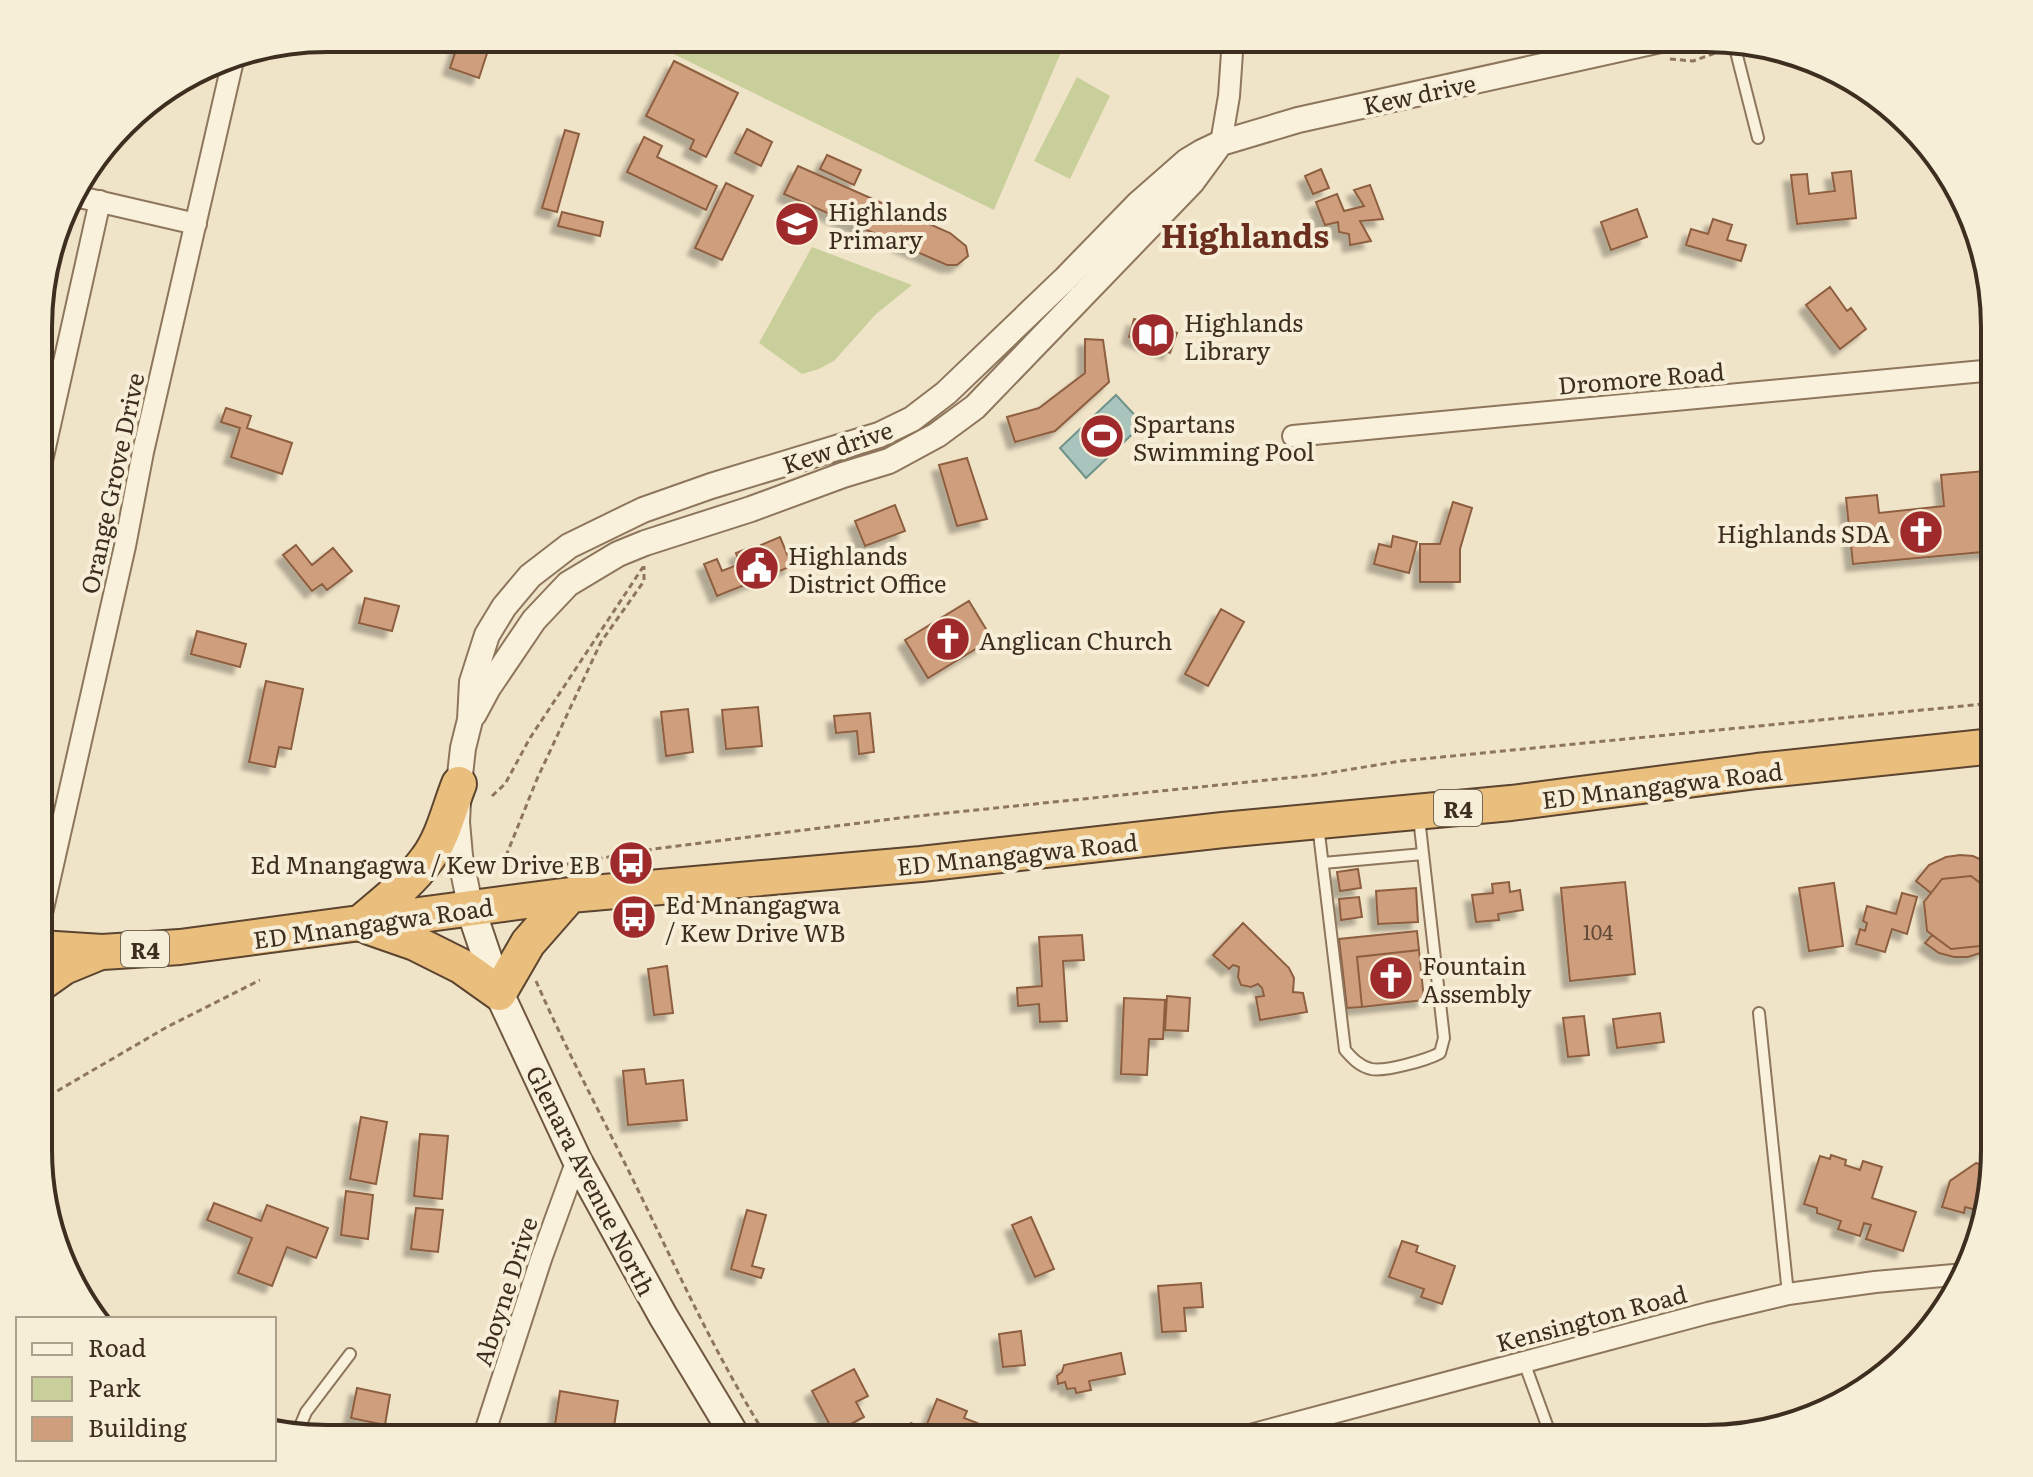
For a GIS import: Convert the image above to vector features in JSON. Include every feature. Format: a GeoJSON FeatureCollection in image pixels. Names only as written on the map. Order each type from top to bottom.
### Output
{"type":"FeatureCollection","features":[{"type":"Feature","properties":{"kind":"highway","name":"ED Mnangagwa Road"},"geometry":{"type":"LineString","coordinates":[[53,949],[102,952],[180,947],[570,895],[921,864],[1223,830],[1511,803],[1757,771],[1980,747]]}},
{"type":"Feature","properties":{"kind":"highway"},"geometry":{"type":"LineString","coordinates":[[359,924],[394,894],[427,859],[439,837],[459,784]]}},
{"type":"Feature","properties":{"kind":"highway"},"geometry":{"type":"LineString","coordinates":[[359,924],[415,943],[461,966],[499,993],[528,943],[570,895]]}},
{"type":"Feature","properties":{"kind":"highway"},"geometry":{"type":"LineString","coordinates":[[53,975],[64,967],[102,952]]}},
{"type":"Feature","properties":{"kind":"main road","name":"Glenara Avenue North"},"geometry":{"type":"LineString","coordinates":[[471,910],[499,993],[577,1160],[663,1316],[728,1424]]}},
{"type":"Feature","properties":{"kind":"street"},"geometry":{"type":"LineString","coordinates":[[1221,143],[1232,53]]}},
{"type":"Feature","properties":{"kind":"street","name":"Kew drive"},"geometry":{"type":"LineString","coordinates":[[471,910],[457,822],[472,682],[487,635],[504,607],[530,576],[569,546],[643,510],[711,486],[866,440],[912,419],[946,393],[1138,204],[1187,161],[1221,143],[1298,120],[1642,53]]}},
{"type":"Feature","properties":{"kind":"street","name":"Orange Grove Drive"},"geometry":{"type":"LineString","coordinates":[[53,866],[231,70]]}},
{"type":"Feature","properties":{"kind":"street","name":"Kew drive"},"geometry":{"type":"LineString","coordinates":[[470,720],[534,620],[568,584],[618,554],[645,543],[889,461],[937,435],[975,407],[1192,182],[1221,143]]}},
{"type":"Feature","properties":{"kind":"street"},"geometry":{"type":"LineString","coordinates":[[84,198],[196,224]]}},
{"type":"Feature","properties":{"kind":"street"},"geometry":{"type":"LineString","coordinates":[[52,416],[100,201]]}},
{"type":"Feature","properties":{"kind":"street","name":"Dromore Road"},"geometry":{"type":"LineString","coordinates":[[1293,436],[1980,371]]}},
{"type":"Feature","properties":{"kind":"street","name":"Aboyne Drive"},"geometry":{"type":"LineString","coordinates":[[487,1424],[577,1160]]}},
{"type":"Feature","properties":{"kind":"street","name":"Kensington Road"},"geometry":{"type":"LineString","coordinates":[[1305,1425],[1524,1362],[1788,1294],[1950,1275]]}},
{"type":"Feature","properties":{"kind":"lane"},"geometry":{"type":"LineString","coordinates":[[1736,54],[1758,138]]}},
{"type":"Feature","properties":{"kind":"lane"},"geometry":{"type":"LineString","coordinates":[[1318,821],[1345,1050],[1357,1063],[1373,1069],[1426,1060],[1440,1053],[1444,1038],[1418,812]]}},
{"type":"Feature","properties":{"kind":"lane"},"geometry":{"type":"LineString","coordinates":[[1323,863],[1423,854]]}},
{"type":"Feature","properties":{"kind":"lane"},"geometry":{"type":"LineString","coordinates":[[1759,1013],[1788,1294]]}},
{"type":"Feature","properties":{"kind":"lane"},"geometry":{"type":"LineString","coordinates":[[301,1424],[306,1412],[350,1354]]}},
{"type":"Feature","properties":{"kind":"lane"},"geometry":{"type":"LineString","coordinates":[[1524,1362],[1547,1425]]}},
{"type":"Feature","properties":{"kind":"path"},"geometry":{"type":"LineString","coordinates":[[1673,53],[1693,61],[1711,53]]}},
{"type":"Feature","properties":{"kind":"path"},"geometry":{"type":"LineString","coordinates":[[492,796],[505,784],[530,738],[644,566],[644,581],[601,642],[537,779],[506,856],[513,904]]}},
{"type":"Feature","properties":{"kind":"path"},"geometry":{"type":"LineString","coordinates":[[508,869],[522,864],[557,866],[654,849],[908,817],[1316,775],[1401,761],[1980,704]]}},
{"type":"Feature","properties":{"kind":"path"},"geometry":{"type":"LineString","coordinates":[[53,1093],[167,1027],[260,980]]}},
{"type":"Feature","properties":{"kind":"path"},"geometry":{"type":"LineString","coordinates":[[535,980],[554,1024],[739,1394],[759,1424]]}},
{"type":"Feature","properties":{"kind":"green space"},"geometry":{"type":"Polygon","coordinates":[[[671,53],[1061,53],[994,210],[671,53]]]}},
{"type":"Feature","properties":{"kind":"green space"},"geometry":{"type":"Polygon","coordinates":[[[1077,77],[1110,96],[1070,179],[1034,161],[1077,77]]]}},
{"type":"Feature","properties":{"kind":"green space"},"geometry":{"type":"Polygon","coordinates":[[[812,247],[912,285],[876,314],[834,361],[802,374],[759,343],[812,247]]]}},
{"type":"Feature","properties":{"kind":"water","name":"Spartans Swimming Pool"},"geometry":{"type":"Polygon","coordinates":[[[1116,395],[1143,424],[1086,478],[1060,448],[1116,395]]]}},
{"type":"Feature","properties":{"kind":"building"},"geometry":{"type":"Polygon","coordinates":[[[455,53],[487,53],[479,78],[450,68],[455,53]]]}},
{"type":"Feature","properties":{"kind":"building"},"geometry":{"type":"Polygon","coordinates":[[[674,61],[738,93],[706,157],[690,149],[694,140],[646,116],[674,61]]]}},
{"type":"Feature","properties":{"kind":"building"},"geometry":{"type":"Polygon","coordinates":[[[747,129],[772,142],[761,166],[735,153],[747,129]]]}},
{"type":"Feature","properties":{"kind":"building"},"geometry":{"type":"Polygon","coordinates":[[[565,130],[579,134],[557,212],[542,208],[565,130]]]}},
{"type":"Feature","properties":{"kind":"building"},"geometry":{"type":"Polygon","coordinates":[[[644,137],[662,146],[657,157],[717,186],[706,210],[627,172],[644,137]]]}},
{"type":"Feature","properties":{"kind":"building"},"geometry":{"type":"Polygon","coordinates":[[[827,155],[861,170],[854,185],[820,169],[827,155]]]}},
{"type":"Feature","properties":{"kind":"building"},"geometry":{"type":"Polygon","coordinates":[[[798,166],[950,233],[966,246],[968,256],[957,265],[947,265],[784,194],[798,166]]]}},
{"type":"Feature","properties":{"kind":"building"},"geometry":{"type":"Polygon","coordinates":[[[1321,169],[1329,188],[1313,194],[1305,176],[1321,169]]]}},
{"type":"Feature","properties":{"kind":"building"},"geometry":{"type":"Polygon","coordinates":[[[1851,171],[1856,218],[1797,224],[1791,175],[1807,174],[1809,194],[1835,191],[1832,173],[1851,171]]]}},
{"type":"Feature","properties":{"kind":"building"},"geometry":{"type":"Polygon","coordinates":[[[726,183],[753,196],[722,260],[695,248],[726,183]]]}},
{"type":"Feature","properties":{"kind":"building"},"geometry":{"type":"Polygon","coordinates":[[[1370,185],[1383,219],[1360,221],[1371,241],[1350,245],[1349,234],[1339,232],[1338,222],[1325,225],[1316,202],[1337,194],[1344,211],[1364,206],[1354,190],[1370,185]]]}},
{"type":"Feature","properties":{"kind":"building"},"geometry":{"type":"Polygon","coordinates":[[[1637,209],[1647,237],[1611,250],[1601,222],[1637,209]]]}},
{"type":"Feature","properties":{"kind":"building"},"geometry":{"type":"Polygon","coordinates":[[[562,212],[603,222],[600,236],[558,226],[562,212]]]}},
{"type":"Feature","properties":{"kind":"building"},"geometry":{"type":"Polygon","coordinates":[[[1713,219],[1732,225],[1727,240],[1746,245],[1741,261],[1686,245],[1691,229],[1708,234],[1713,219]]]}},
{"type":"Feature","properties":{"kind":"building"},"geometry":{"type":"Polygon","coordinates":[[[1830,287],[1847,311],[1851,308],[1866,329],[1840,349],[1806,305],[1830,287]]]}},
{"type":"Feature","properties":{"kind":"building","name":"Highlands Library"},"geometry":{"type":"Polygon","coordinates":[[[1134,319],[1177,333],[1170,353],[1129,337],[1134,319]]]}},
{"type":"Feature","properties":{"kind":"building"},"geometry":{"type":"Polygon","coordinates":[[[1085,339],[1103,340],[1109,382],[1055,431],[1015,442],[1007,417],[1039,408],[1085,373],[1085,339]]]}},
{"type":"Feature","properties":{"kind":"building"},"geometry":{"type":"Polygon","coordinates":[[[226,408],[251,416],[247,428],[292,443],[282,474],[231,457],[240,428],[221,422],[226,408]]]}},
{"type":"Feature","properties":{"kind":"building"},"geometry":{"type":"Polygon","coordinates":[[[967,458],[987,519],[957,526],[939,465],[967,458]]]}},
{"type":"Feature","properties":{"kind":"building","name":"Highlands SDA"},"geometry":{"type":"Polygon","coordinates":[[[1980,471],[1980,552],[1853,564],[1846,498],[1877,495],[1879,513],[1944,506],[1941,475],[1980,471]]]}},
{"type":"Feature","properties":{"kind":"building"},"geometry":{"type":"Polygon","coordinates":[[[1453,502],[1472,508],[1460,549],[1460,582],[1420,582],[1420,544],[1440,544],[1453,502]]]}},
{"type":"Feature","properties":{"kind":"building"},"geometry":{"type":"Polygon","coordinates":[[[895,505],[905,531],[865,546],[855,521],[895,505]]]}},
{"type":"Feature","properties":{"kind":"building"},"geometry":{"type":"Polygon","coordinates":[[[1393,536],[1417,542],[1409,573],[1374,564],[1379,544],[1391,547],[1393,536]]]}},
{"type":"Feature","properties":{"kind":"building","name":"Highlands District Office"},"geometry":{"type":"Polygon","coordinates":[[[780,537],[792,566],[717,596],[704,564],[717,559],[722,571],[740,564],[736,553],[751,547],[756,559],[765,555],[761,545],[780,537]]]}},
{"type":"Feature","properties":{"kind":"building"},"geometry":{"type":"Polygon","coordinates":[[[296,545],[312,565],[333,548],[352,571],[327,590],[322,584],[312,591],[283,555],[296,545]]]}},
{"type":"Feature","properties":{"kind":"building"},"geometry":{"type":"Polygon","coordinates":[[[365,598],[399,606],[392,631],[359,623],[365,598]]]}},
{"type":"Feature","properties":{"kind":"building","name":"Anglican Church"},"geometry":{"type":"Polygon","coordinates":[[[969,601],[992,639],[928,678],[905,640],[969,601]]]}},
{"type":"Feature","properties":{"kind":"building"},"geometry":{"type":"Polygon","coordinates":[[[1221,609],[1244,622],[1208,686],[1185,674],[1221,609]]]}},
{"type":"Feature","properties":{"kind":"building"},"geometry":{"type":"Polygon","coordinates":[[[197,631],[246,644],[240,667],[191,654],[197,631]]]}},
{"type":"Feature","properties":{"kind":"building"},"geometry":{"type":"Polygon","coordinates":[[[266,681],[303,689],[291,749],[279,747],[275,767],[249,762],[266,681]]]}},
{"type":"Feature","properties":{"kind":"building"},"geometry":{"type":"Polygon","coordinates":[[[758,707],[762,746],[726,749],[722,710],[758,707]]]}},
{"type":"Feature","properties":{"kind":"building"},"geometry":{"type":"Polygon","coordinates":[[[688,709],[693,752],[666,756],[661,712],[688,709]]]}},
{"type":"Feature","properties":{"kind":"building"},"geometry":{"type":"Polygon","coordinates":[[[870,713],[874,752],[859,754],[857,731],[836,733],[834,716],[870,713]]]}},
{"type":"Feature","properties":{"kind":"building"},"geometry":{"type":"Polygon","coordinates":[[[1960,855],[1980,859],[1980,883],[1971,876],[1942,879],[1931,893],[1916,881],[1929,865],[1960,855]]]}},
{"type":"Feature","properties":{"kind":"building"},"geometry":{"type":"Polygon","coordinates":[[[1358,869],[1361,888],[1340,891],[1337,872],[1358,869]]]}},
{"type":"Feature","properties":{"kind":"building"},"geometry":{"type":"Polygon","coordinates":[[[1971,876],[1980,883],[1980,946],[1951,949],[1927,931],[1924,902],[1942,879],[1971,876]]]}},
{"type":"Feature","properties":{"kind":"building"},"geometry":{"type":"Polygon","coordinates":[[[1509,882],[1510,892],[1520,890],[1523,910],[1498,914],[1499,920],[1476,922],[1472,895],[1493,893],[1492,884],[1509,882]]]}},
{"type":"Feature","properties":{"kind":"building"},"geometry":{"type":"Polygon","coordinates":[[[1625,882],[1635,974],[1570,981],[1561,888],[1625,882]]]}},
{"type":"Feature","properties":{"kind":"building"},"geometry":{"type":"Polygon","coordinates":[[[1834,883],[1843,946],[1809,951],[1799,888],[1834,883]]]}},
{"type":"Feature","properties":{"kind":"building"},"geometry":{"type":"Polygon","coordinates":[[[1416,888],[1418,922],[1378,924],[1376,891],[1416,888]]]}},
{"type":"Feature","properties":{"kind":"building"},"geometry":{"type":"Polygon","coordinates":[[[1902,893],[1917,897],[1907,934],[1892,929],[1885,952],[1856,944],[1860,929],[1865,931],[1867,923],[1863,921],[1867,906],[1896,914],[1902,893]]]}},
{"type":"Feature","properties":{"kind":"building"},"geometry":{"type":"Polygon","coordinates":[[[1359,897],[1362,917],[1341,920],[1339,899],[1359,897]]]}},
{"type":"Feature","properties":{"kind":"building"},"geometry":{"type":"Polygon","coordinates":[[[1243,923],[1289,968],[1294,978],[1293,992],[1303,993],[1307,1012],[1260,1020],[1256,997],[1264,996],[1262,988],[1258,984],[1251,987],[1241,985],[1239,967],[1233,965],[1229,969],[1213,955],[1243,923]]]}},
{"type":"Feature","properties":{"kind":"building"},"geometry":{"type":"Polygon","coordinates":[[[1417,931],[1419,950],[1357,957],[1362,1007],[1347,1008],[1339,939],[1417,931]]]}},
{"type":"Feature","properties":{"kind":"building"},"geometry":{"type":"Polygon","coordinates":[[[1082,935],[1084,960],[1063,961],[1067,1021],[1040,1022],[1039,1004],[1018,1006],[1017,988],[1042,986],[1039,937],[1082,935]]]}},
{"type":"Feature","properties":{"kind":"building"},"geometry":{"type":"Polygon","coordinates":[[[1932,935],[1951,949],[1980,946],[1980,953],[1954,957],[1939,953],[1925,943],[1932,935]]]}},
{"type":"Feature","properties":{"kind":"building","name":"Fountain Assembly"},"geometry":{"type":"Polygon","coordinates":[[[1419,950],[1424,1000],[1362,1007],[1357,957],[1419,950]]]}},
{"type":"Feature","properties":{"kind":"building"},"geometry":{"type":"Polygon","coordinates":[[[667,966],[673,1013],[654,1015],[648,969],[667,966]]]}},
{"type":"Feature","properties":{"kind":"building"},"geometry":{"type":"Polygon","coordinates":[[[1167,996],[1190,998],[1188,1031],[1165,1030],[1167,996]]]}},
{"type":"Feature","properties":{"kind":"building"},"geometry":{"type":"Polygon","coordinates":[[[1124,998],[1165,1000],[1163,1039],[1149,1039],[1147,1075],[1121,1074],[1124,998]]]}},
{"type":"Feature","properties":{"kind":"building"},"geometry":{"type":"Polygon","coordinates":[[[1660,1013],[1664,1042],[1617,1048],[1613,1019],[1660,1013]]]}},
{"type":"Feature","properties":{"kind":"building"},"geometry":{"type":"Polygon","coordinates":[[[1584,1016],[1589,1055],[1568,1057],[1563,1018],[1584,1016]]]}},
{"type":"Feature","properties":{"kind":"building"},"geometry":{"type":"Polygon","coordinates":[[[644,1069],[646,1084],[683,1080],[687,1120],[628,1125],[623,1071],[644,1069]]]}},
{"type":"Feature","properties":{"kind":"building"},"geometry":{"type":"Polygon","coordinates":[[[361,1117],[387,1122],[376,1184],[350,1179],[361,1117]]]}},
{"type":"Feature","properties":{"kind":"building"},"geometry":{"type":"Polygon","coordinates":[[[420,1134],[448,1136],[442,1199],[414,1196],[420,1134]]]}},
{"type":"Feature","properties":{"kind":"building"},"geometry":{"type":"Polygon","coordinates":[[[1831,1155],[1846,1160],[1845,1165],[1860,1170],[1863,1161],[1882,1167],[1872,1198],[1916,1212],[1903,1251],[1866,1239],[1871,1225],[1864,1223],[1860,1236],[1838,1229],[1841,1221],[1817,1213],[1817,1208],[1804,1204],[1820,1156],[1830,1159],[1831,1155]]]}},
{"type":"Feature","properties":{"kind":"building"},"geometry":{"type":"Polygon","coordinates":[[[1976,1163],[1980,1164],[1974,1209],[1965,1207],[1964,1213],[1942,1207],[1950,1181],[1976,1163]]]}},
{"type":"Feature","properties":{"kind":"building"},"geometry":{"type":"Polygon","coordinates":[[[346,1191],[373,1195],[368,1239],[341,1235],[346,1191]]]}},
{"type":"Feature","properties":{"kind":"building"},"geometry":{"type":"Polygon","coordinates":[[[214,1203],[261,1221],[267,1205],[328,1228],[316,1258],[287,1247],[272,1286],[238,1273],[252,1238],[207,1220],[214,1203]]]}},
{"type":"Feature","properties":{"kind":"building"},"geometry":{"type":"Polygon","coordinates":[[[416,1208],[443,1210],[438,1252],[411,1249],[416,1208]]]}},
{"type":"Feature","properties":{"kind":"building"},"geometry":{"type":"Polygon","coordinates":[[[747,1210],[766,1215],[752,1266],[764,1269],[761,1278],[731,1269],[747,1210]]]}},
{"type":"Feature","properties":{"kind":"building"},"geometry":{"type":"Polygon","coordinates":[[[1031,1217],[1054,1269],[1035,1277],[1012,1225],[1031,1217]]]}},
{"type":"Feature","properties":{"kind":"building"},"geometry":{"type":"Polygon","coordinates":[[[1402,1241],[1418,1246],[1416,1252],[1455,1266],[1442,1304],[1421,1297],[1424,1289],[1389,1277],[1402,1241]]]}},
{"type":"Feature","properties":{"kind":"building"},"geometry":{"type":"Polygon","coordinates":[[[1201,1283],[1203,1307],[1184,1308],[1186,1331],[1162,1332],[1158,1286],[1201,1283]]]}},
{"type":"Feature","properties":{"kind":"building"},"geometry":{"type":"Polygon","coordinates":[[[1021,1331],[1025,1365],[1003,1367],[999,1334],[1021,1331]]]}},
{"type":"Feature","properties":{"kind":"building"},"geometry":{"type":"Polygon","coordinates":[[[1121,1353],[1125,1374],[1089,1381],[1091,1390],[1076,1393],[1075,1388],[1067,1389],[1065,1382],[1058,1384],[1057,1376],[1064,1365],[1121,1353]]]}},
{"type":"Feature","properties":{"kind":"building"},"geometry":{"type":"Polygon","coordinates":[[[854,1369],[868,1396],[856,1402],[864,1417],[850,1424],[829,1424],[812,1391],[854,1369]]]}},
{"type":"Feature","properties":{"kind":"building"},"geometry":{"type":"Polygon","coordinates":[[[357,1388],[390,1395],[385,1424],[351,1418],[357,1388]]]}},
{"type":"Feature","properties":{"kind":"building"},"geometry":{"type":"Polygon","coordinates":[[[560,1391],[618,1401],[614,1424],[555,1424],[560,1391]]]}},
{"type":"Feature","properties":{"kind":"building"},"geometry":{"type":"Polygon","coordinates":[[[937,1399],[967,1411],[964,1418],[981,1424],[927,1424],[937,1399]]]}},
{"type":"Feature","properties":{"kind":"place","name":"Highlands Primary"},"geometry":{"type":"Point","coordinates":[797,224]}},
{"type":"Feature","properties":{"kind":"place","name":"Highlands Library"},"geometry":{"type":"Point","coordinates":[1153,335]}},
{"type":"Feature","properties":{"kind":"place","name":"Spartans Swimming Pool"},"geometry":{"type":"Point","coordinates":[1102,436]}},
{"type":"Feature","properties":{"kind":"place","name":"Highlands SDA"},"geometry":{"type":"Point","coordinates":[1921,532]}},
{"type":"Feature","properties":{"kind":"place","name":"Highlands District Office"},"geometry":{"type":"Point","coordinates":[757,568]}},
{"type":"Feature","properties":{"kind":"place","name":"Anglican Church"},"geometry":{"type":"Point","coordinates":[948,639]}},
{"type":"Feature","properties":{"kind":"place","name":"Ed Mnangagwa / Kew Drive EB"},"geometry":{"type":"Point","coordinates":[631,863]}},
{"type":"Feature","properties":{"kind":"place","name":"Ed Mnangagwa / Kew Drive WB"},"geometry":{"type":"Point","coordinates":[634,917]}},
{"type":"Feature","properties":{"kind":"place","name":"Fountain Assembly"},"geometry":{"type":"Point","coordinates":[1391,978]}},
{"type":"Feature","properties":{"kind":"district","name":"Highlands"},"geometry":{"type":"Point","coordinates":[1245,234]}}]}
